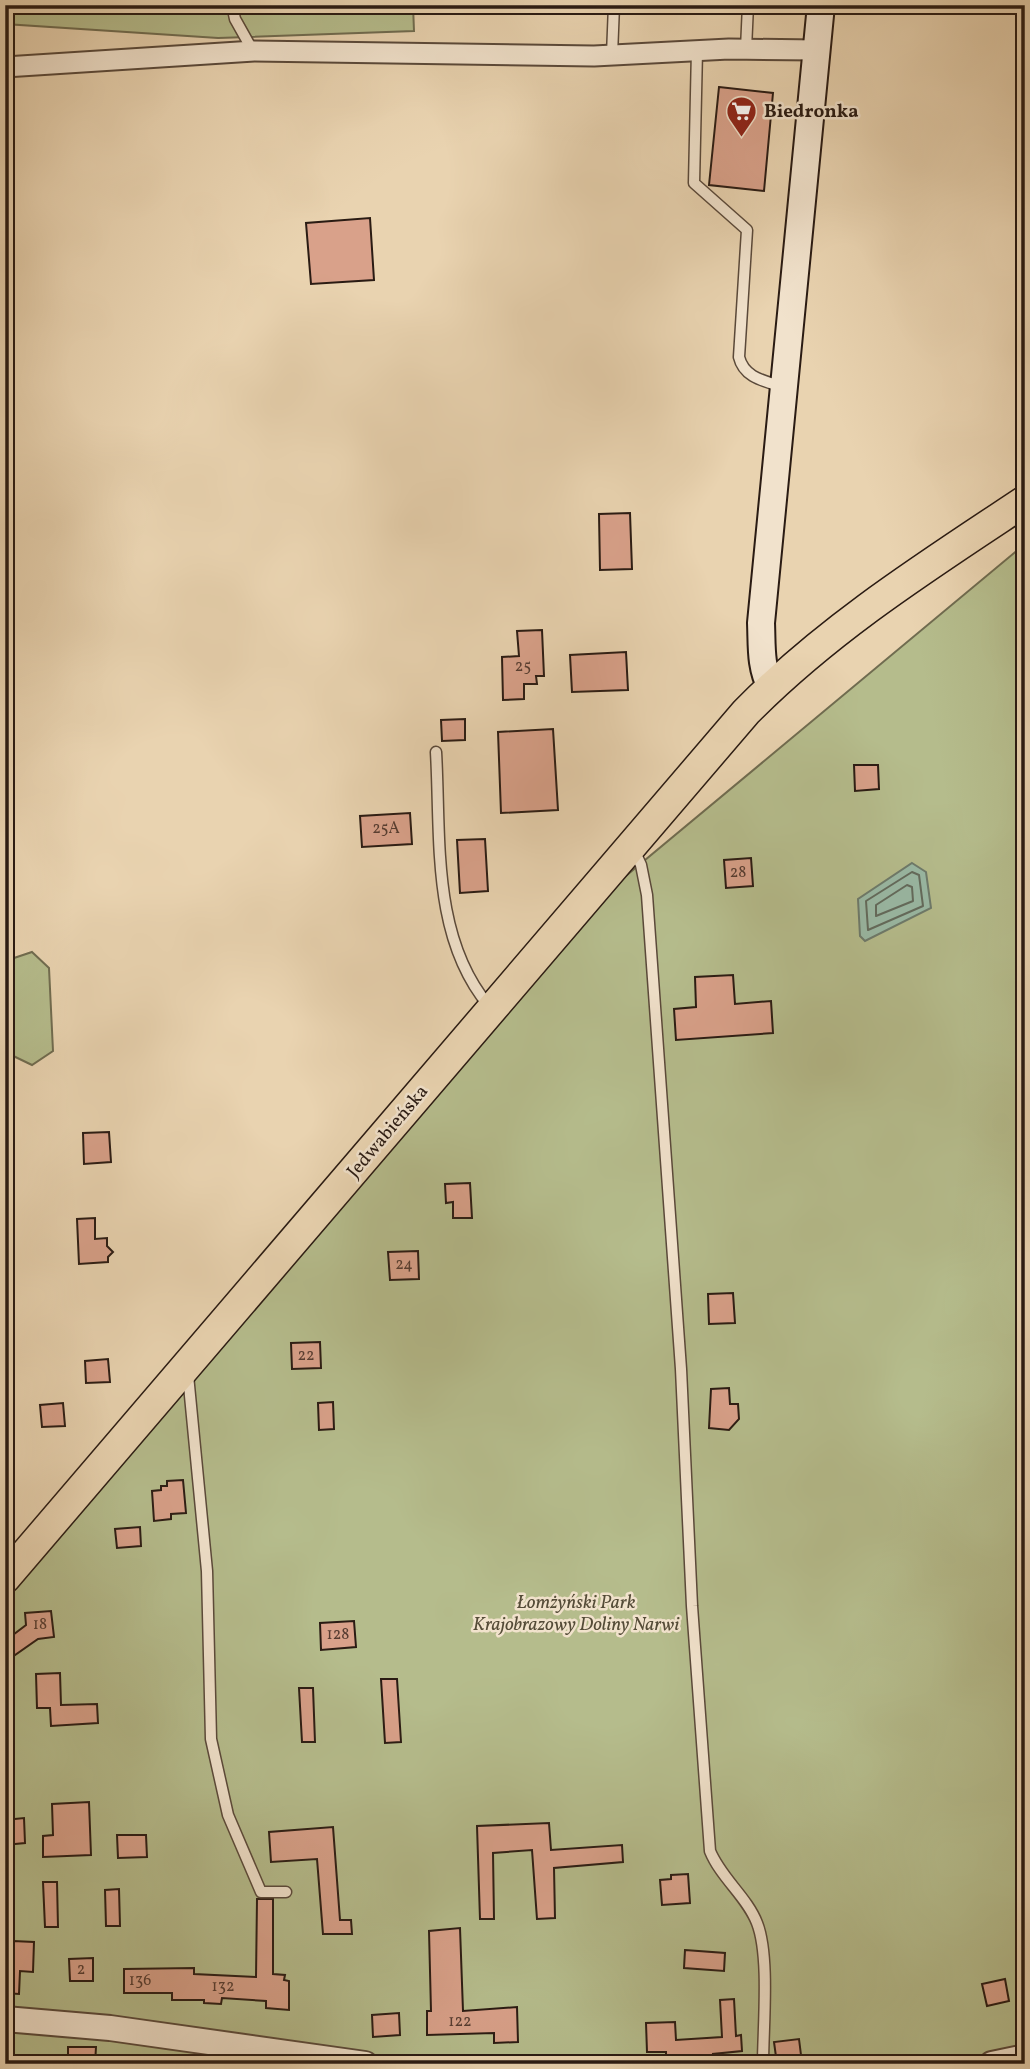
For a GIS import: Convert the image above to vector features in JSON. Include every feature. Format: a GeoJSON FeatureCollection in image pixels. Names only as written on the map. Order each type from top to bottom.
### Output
{"type":"FeatureCollection","features":[{"type":"Feature","properties":{"kind":"main road"},"geometry":{"type":"LineString","coordinates":[[771,687],[765,676],[761,623],[821,5]]}},
{"type":"Feature","properties":{"kind":"main road","name":"Jedwabieńska"},"geometry":{"type":"LineString","coordinates":[[5,1578],[719,743],[771,687],[863,610],[1025,501]]}},
{"type":"Feature","properties":{"kind":"street"},"geometry":{"type":"LineString","coordinates":[[5,67],[254,51],[612,55],[697,50],[817,50]]}},
{"type":"Feature","properties":{"kind":"street"},"geometry":{"type":"LineString","coordinates":[[5,2019],[110,2028],[365,2064]]}},
{"type":"Feature","properties":{"kind":"street"},"geometry":{"type":"LineString","coordinates":[[992,2064],[1025,2057]]}},
{"type":"Feature","properties":{"kind":"lane"},"geometry":{"type":"LineString","coordinates":[[232,5],[235,19],[254,51]]}},
{"type":"Feature","properties":{"kind":"lane"},"geometry":{"type":"LineString","coordinates":[[612,55],[614,5]]}},
{"type":"Feature","properties":{"kind":"lane"},"geometry":{"type":"LineString","coordinates":[[746,49],[748,5]]}},
{"type":"Feature","properties":{"kind":"lane"},"geometry":{"type":"LineString","coordinates":[[697,50],[694,183],[747,230],[740,363],[750,375],[783,387]]}},
{"type":"Feature","properties":{"kind":"lane"},"geometry":{"type":"LineString","coordinates":[[436,752],[444,912],[465,974],[492,1009]]}},
{"type":"Feature","properties":{"kind":"lane"},"geometry":{"type":"LineString","coordinates":[[632,846],[641,866],[647,895],[681,1369],[692,1606],[710,1851],[716,1865],[757,1922],[763,1946],[763,2064]]}},
{"type":"Feature","properties":{"kind":"lane"},"geometry":{"type":"LineString","coordinates":[[187,1368],[207,1571],[211,1739],[228,1815],[261,1892],[286,1892]]}},
{"type":"Feature","properties":{"kind":"green space"},"geometry":{"type":"Polygon","coordinates":[[[5,5],[413,5],[414,31],[218,38],[5,24],[5,5]]]}},
{"type":"Feature","properties":{"kind":"green space","name":"Łomżyński Park Krajobrazowy Doliny Narwi"},"geometry":{"type":"Polygon","coordinates":[[[1025,544],[1025,2064],[5,2064],[5,1584],[609,890],[1025,544]]]}},
{"type":"Feature","properties":{"kind":"green space"},"geometry":{"type":"Polygon","coordinates":[[[32,952],[49,968],[53,1051],[32,1065],[5,1052],[5,961],[32,952]]]}},
{"type":"Feature","properties":{"kind":"water"},"geometry":{"type":"Polygon","coordinates":[[[912,863],[926,872],[931,908],[865,941],[860,936],[858,899],[912,863]]]}},
{"type":"Feature","properties":{"kind":"building","name":"Biedronka"},"geometry":{"type":"Polygon","coordinates":[[[719,87],[773,93],[764,191],[709,185],[719,87]]]}},
{"type":"Feature","properties":{"kind":"building"},"geometry":{"type":"Polygon","coordinates":[[[370,218],[374,280],[311,284],[306,223],[370,218]]]}},
{"type":"Feature","properties":{"kind":"building"},"geometry":{"type":"Polygon","coordinates":[[[630,513],[632,569],[600,570],[599,514],[630,513]]]}},
{"type":"Feature","properties":{"kind":"building"},"geometry":{"type":"Polygon","coordinates":[[[542,630],[544,676],[536,676],[537,684],[524,684],[524,699],[503,700],[502,657],[519,656],[517,631],[542,630]]]}},
{"type":"Feature","properties":{"kind":"building"},"geometry":{"type":"Polygon","coordinates":[[[626,652],[628,690],[572,692],[570,655],[626,652]]]}},
{"type":"Feature","properties":{"kind":"building"},"geometry":{"type":"Polygon","coordinates":[[[465,719],[465,740],[442,741],[441,720],[465,719]]]}},
{"type":"Feature","properties":{"kind":"building"},"geometry":{"type":"Polygon","coordinates":[[[553,729],[558,810],[501,813],[498,732],[553,729]]]}},
{"type":"Feature","properties":{"kind":"building"},"geometry":{"type":"Polygon","coordinates":[[[854,765],[878,765],[879,789],[855,791],[854,765]]]}},
{"type":"Feature","properties":{"kind":"building"},"geometry":{"type":"Polygon","coordinates":[[[410,813],[412,844],[362,847],[360,816],[410,813]]]}},
{"type":"Feature","properties":{"kind":"building"},"geometry":{"type":"Polygon","coordinates":[[[485,839],[488,891],[460,893],[457,840],[485,839]]]}},
{"type":"Feature","properties":{"kind":"building"},"geometry":{"type":"Polygon","coordinates":[[[751,858],[753,886],[726,888],[724,860],[751,858]]]}},
{"type":"Feature","properties":{"kind":"building"},"geometry":{"type":"Polygon","coordinates":[[[733,975],[735,1004],[771,1001],[773,1033],[676,1040],[674,1009],[696,1007],[695,977],[733,975]]]}},
{"type":"Feature","properties":{"kind":"building"},"geometry":{"type":"Polygon","coordinates":[[[109,1132],[111,1162],[84,1164],[83,1133],[109,1132]]]}},
{"type":"Feature","properties":{"kind":"building"},"geometry":{"type":"Polygon","coordinates":[[[470,1183],[472,1218],[453,1218],[453,1202],[446,1203],[445,1184],[470,1183]]]}},
{"type":"Feature","properties":{"kind":"building"},"geometry":{"type":"Polygon","coordinates":[[[95,1218],[95,1239],[107,1238],[107,1246],[113,1252],[108,1257],[108,1262],[79,1264],[77,1219],[95,1218]]]}},
{"type":"Feature","properties":{"kind":"building"},"geometry":{"type":"Polygon","coordinates":[[[418,1251],[419,1279],[390,1280],[388,1252],[418,1251]]]}},
{"type":"Feature","properties":{"kind":"building"},"geometry":{"type":"Polygon","coordinates":[[[733,1293],[735,1323],[709,1324],[708,1294],[733,1293]]]}},
{"type":"Feature","properties":{"kind":"building"},"geometry":{"type":"Polygon","coordinates":[[[320,1342],[321,1368],[292,1369],[291,1343],[320,1342]]]}},
{"type":"Feature","properties":{"kind":"building"},"geometry":{"type":"Polygon","coordinates":[[[108,1359],[110,1382],[86,1383],[85,1361],[108,1359]]]}},
{"type":"Feature","properties":{"kind":"building"},"geometry":{"type":"Polygon","coordinates":[[[729,1388],[730,1404],[738,1404],[739,1419],[729,1430],[709,1428],[711,1389],[729,1388]]]}},
{"type":"Feature","properties":{"kind":"building"},"geometry":{"type":"Polygon","coordinates":[[[333,1402],[334,1429],[319,1430],[318,1403],[333,1402]]]}},
{"type":"Feature","properties":{"kind":"building"},"geometry":{"type":"Polygon","coordinates":[[[63,1403],[65,1426],[42,1427],[40,1405],[63,1403]]]}},
{"type":"Feature","properties":{"kind":"building"},"geometry":{"type":"Polygon","coordinates":[[[183,1480],[186,1513],[171,1514],[171,1519],[154,1521],[152,1491],[167,1486],[167,1481],[183,1480]]]}},
{"type":"Feature","properties":{"kind":"building"},"geometry":{"type":"Polygon","coordinates":[[[140,1527],[141,1546],[117,1548],[115,1529],[140,1527]]]}},
{"type":"Feature","properties":{"kind":"building"},"geometry":{"type":"Polygon","coordinates":[[[51,1611],[54,1637],[38,1639],[5,1662],[5,1641],[26,1625],[25,1613],[51,1611]]]}},
{"type":"Feature","properties":{"kind":"building"},"geometry":{"type":"Polygon","coordinates":[[[354,1621],[356,1647],[321,1650],[320,1623],[354,1621]]]}},
{"type":"Feature","properties":{"kind":"building"},"geometry":{"type":"Polygon","coordinates":[[[60,1673],[61,1705],[97,1704],[98,1723],[51,1726],[50,1708],[37,1708],[36,1674],[60,1673]]]}},
{"type":"Feature","properties":{"kind":"building"},"geometry":{"type":"Polygon","coordinates":[[[381,1679],[397,1679],[401,1742],[385,1743],[381,1679]]]}},
{"type":"Feature","properties":{"kind":"building"},"geometry":{"type":"Polygon","coordinates":[[[299,1688],[313,1688],[315,1742],[302,1742],[299,1688]]]}},
{"type":"Feature","properties":{"kind":"building"},"geometry":{"type":"Polygon","coordinates":[[[89,1802],[91,1855],[43,1857],[43,1836],[53,1835],[52,1804],[89,1802]]]}},
{"type":"Feature","properties":{"kind":"building"},"geometry":{"type":"Polygon","coordinates":[[[24,1818],[25,1843],[5,1845],[5,1820],[24,1818]]]}},
{"type":"Feature","properties":{"kind":"building"},"geometry":{"type":"Polygon","coordinates":[[[549,1823],[551,1850],[622,1845],[623,1862],[554,1868],[555,1918],[537,1919],[532,1850],[493,1853],[494,1919],[480,1919],[477,1826],[549,1823]]]}},
{"type":"Feature","properties":{"kind":"building"},"geometry":{"type":"Polygon","coordinates":[[[333,1827],[340,1920],[351,1920],[352,1934],[323,1934],[317,1859],[271,1862],[269,1832],[333,1827]]]}},
{"type":"Feature","properties":{"kind":"building"},"geometry":{"type":"Polygon","coordinates":[[[117,1835],[146,1835],[147,1857],[118,1858],[117,1835]]]}},
{"type":"Feature","properties":{"kind":"building"},"geometry":{"type":"Polygon","coordinates":[[[688,1874],[690,1903],[662,1905],[660,1880],[671,1879],[671,1875],[688,1874]]]}},
{"type":"Feature","properties":{"kind":"building"},"geometry":{"type":"Polygon","coordinates":[[[43,1882],[57,1882],[58,1927],[45,1927],[43,1882]]]}},
{"type":"Feature","properties":{"kind":"building"},"geometry":{"type":"Polygon","coordinates":[[[119,1889],[120,1926],[106,1926],[105,1890],[119,1889]]]}},
{"type":"Feature","properties":{"kind":"building"},"geometry":{"type":"Polygon","coordinates":[[[257,1899],[273,1899],[273,1974],[285,1975],[284,1980],[289,1981],[289,2010],[266,2008],[266,2001],[222,1998],[221,2004],[204,2003],[204,2000],[172,2000],[172,1993],[124,1993],[124,1969],[194,1968],[194,1974],[256,1977],[257,1899]]]}},
{"type":"Feature","properties":{"kind":"building"},"geometry":{"type":"Polygon","coordinates":[[[460,1928],[463,2011],[517,2007],[518,2042],[494,2043],[494,2033],[427,2035],[427,2011],[431,2011],[429,1931],[460,1928]]]}},
{"type":"Feature","properties":{"kind":"building"},"geometry":{"type":"Polygon","coordinates":[[[13,1941],[34,1942],[33,1972],[20,1971],[19,1994],[5,1993],[5,1969],[10,1970],[13,1941]]]}},
{"type":"Feature","properties":{"kind":"building"},"geometry":{"type":"Polygon","coordinates":[[[685,1950],[725,1953],[724,1971],[684,1968],[685,1950]]]}},
{"type":"Feature","properties":{"kind":"building"},"geometry":{"type":"Polygon","coordinates":[[[93,1958],[93,1981],[70,1981],[69,1959],[93,1958]]]}},
{"type":"Feature","properties":{"kind":"building"},"geometry":{"type":"Polygon","coordinates":[[[1005,1979],[1009,2001],[987,2006],[982,1984],[1005,1979]]]}},
{"type":"Feature","properties":{"kind":"building"},"geometry":{"type":"Polygon","coordinates":[[[734,1999],[736,2036],[741,2035],[742,2051],[713,2054],[714,2064],[687,2064],[686,2055],[666,2056],[666,2052],[647,2052],[646,2023],[675,2022],[676,2040],[722,2037],[720,2000],[734,1999]]]}},
{"type":"Feature","properties":{"kind":"building"},"geometry":{"type":"Polygon","coordinates":[[[399,2013],[400,2035],[373,2037],[372,2015],[399,2013]]]}},
{"type":"Feature","properties":{"kind":"building"},"geometry":{"type":"Polygon","coordinates":[[[799,2039],[802,2063],[777,2064],[774,2042],[799,2039]]]}},
{"type":"Feature","properties":{"kind":"building"},"geometry":{"type":"Polygon","coordinates":[[[68,2047],[96,2047],[95,2064],[68,2064],[68,2047]]]}},
{"type":"Feature","properties":{"kind":"place","name":"Biedronka"},"geometry":{"type":"Point","coordinates":[741,139]}}]}
